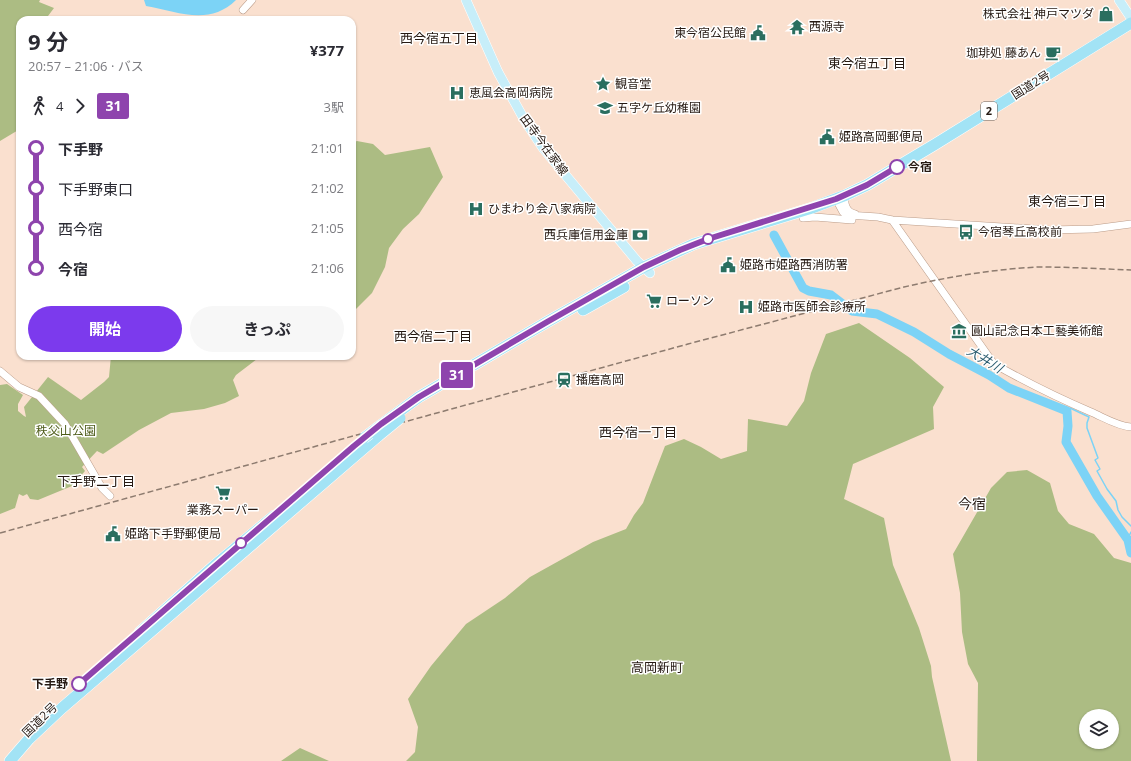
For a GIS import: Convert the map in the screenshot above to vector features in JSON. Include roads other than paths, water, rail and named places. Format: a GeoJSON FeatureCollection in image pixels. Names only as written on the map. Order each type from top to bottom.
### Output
{"type":"FeatureCollection","features":[{"type":"Feature","properties":{"kind":"highway","name":"国道2号"},"geometry":{"type":"LineString","coordinates":[[10,761],[29,739],[62,708],[400,418],[443,390],[680,250],[708,239],[841,197],[867,185],[1131,23]]}},
{"type":"Feature","properties":{"kind":"highway","name":"国道2号"},"geometry":{"type":"LineString","coordinates":[[0,761],[21,738],[57,704],[215,566],[364,438],[419,397],[547,322],[647,270],[708,247],[803,218]]}},
{"type":"Feature","properties":{"kind":"main road","name":"田寺今在家線"},"geometry":{"type":"LineString","coordinates":[[466,0],[498,72],[525,121],[543,148],[647,270]]}},
{"type":"Feature","properties":{"kind":"main road"},"geometry":{"type":"LineString","coordinates":[[1119,0],[1131,18]]}},
{"type":"Feature","properties":{"kind":"street"},"geometry":{"type":"LineString","coordinates":[[243,10],[252,0]]}},
{"type":"Feature","properties":{"kind":"street"},"geometry":{"type":"LineString","coordinates":[[841,197],[845,214],[849,216],[878,217],[892,220],[994,364],[1019,379],[1055,396],[1114,422],[1131,427]]}},
{"type":"Feature","properties":{"kind":"street"},"geometry":{"type":"LineString","coordinates":[[803,218],[815,217],[877,221],[892,220],[1050,230],[1093,229],[1131,224]]}},
{"type":"Feature","properties":{"kind":"street"},"geometry":{"type":"LineString","coordinates":[[0,371],[19,387],[39,396],[65,424],[102,488],[110,496]]}},
{"type":"Feature","properties":{"kind":"water"},"geometry":{"type":"Polygon","coordinates":[[[144,0],[236,0],[226,8],[215,13],[193,15],[146,6],[144,0]]]}},
{"type":"Feature","properties":{"kind":"waterway","name":"大井川"},"geometry":{"type":"LineString","coordinates":[[774,235],[803,288],[809,291],[831,295],[852,311],[877,314],[914,332],[1009,388],[1067,411],[1068,426],[1066,442],[1097,496],[1128,540],[1131,553]]}},
{"type":"Feature","properties":{"kind":"waterway"},"geometry":{"type":"LineString","coordinates":[[1070,408],[1089,417],[1087,428],[1098,458],[1095,460],[1100,469],[1097,471],[1116,501],[1118,510],[1122,517],[1131,526]]}},
{"type":"Feature","properties":{"kind":"waterway"},"geometry":{"type":"LineString","coordinates":[[1131,532],[1129,536],[1131,537]]}},
{"type":"Feature","properties":{"kind":"railway"},"geometry":{"type":"LineString","coordinates":[[0,533],[688,344],[904,287],[971,274],[1022,268],[1051,267],[1131,270]]}},
{"type":"Feature","properties":{"kind":"place","name":"株式会社 神戸マツダ"},"geometry":{"type":"Point","coordinates":[1106,14]}},
{"type":"Feature","properties":{"kind":"place","name":"西源寺"},"geometry":{"type":"Point","coordinates":[797,27]}},
{"type":"Feature","properties":{"kind":"place","name":"東今宿公民館"},"geometry":{"type":"Point","coordinates":[758,33]}},
{"type":"Feature","properties":{"kind":"place","name":"珈琲処 藤あん"},"geometry":{"type":"Point","coordinates":[1053,53]}},
{"type":"Feature","properties":{"kind":"place","name":"観音堂"},"geometry":{"type":"Point","coordinates":[603,84]}},
{"type":"Feature","properties":{"kind":"place","name":"恵風会高岡病院"},"geometry":{"type":"Point","coordinates":[457,93]}},
{"type":"Feature","properties":{"kind":"place","name":"五字ケ丘幼稚園"},"geometry":{"type":"Point","coordinates":[605,108]}},
{"type":"Feature","properties":{"kind":"place","name":"姫路高岡郵便局"},"geometry":{"type":"Point","coordinates":[827,137]}},
{"type":"Feature","properties":{"kind":"place","name":"今宿"},"geometry":{"type":"Point","coordinates":[897,167]}},
{"type":"Feature","properties":{"kind":"place","name":"ひまわり会八家病院"},"geometry":{"type":"Point","coordinates":[476,209]}},
{"type":"Feature","properties":{"kind":"place","name":"今宿琴丘高校前"},"geometry":{"type":"Point","coordinates":[966,232]}},
{"type":"Feature","properties":{"kind":"place","name":"西兵庫信用金庫"},"geometry":{"type":"Point","coordinates":[640,235]}},
{"type":"Feature","properties":{"kind":"place","name":"姫路市姫路西消防署"},"geometry":{"type":"Point","coordinates":[728,265]}},
{"type":"Feature","properties":{"kind":"place","name":"ローソン"},"geometry":{"type":"Point","coordinates":[654,301]}},
{"type":"Feature","properties":{"kind":"place","name":"姫路市医師会診療所"},"geometry":{"type":"Point","coordinates":[746,307]}},
{"type":"Feature","properties":{"kind":"place","name":"圓山記念日本工藝美術館"},"geometry":{"type":"Point","coordinates":[959,331]}},
{"type":"Feature","properties":{"kind":"place","name":"播磨高岡"},"geometry":{"type":"Point","coordinates":[564,380]}},
{"type":"Feature","properties":{"kind":"place","name":"業務スーパー"},"geometry":{"type":"Point","coordinates":[223,493]}},
{"type":"Feature","properties":{"kind":"place","name":"姫路下手野郵便局"},"geometry":{"type":"Point","coordinates":[113,534]}},
{"type":"Feature","properties":{"kind":"place","name":"下手野"},"geometry":{"type":"Point","coordinates":[79,684]}},
{"type":"Feature","properties":{"kind":"district","name":"西今宿五丁目"},"geometry":{"type":"Point","coordinates":[439,38]}},
{"type":"Feature","properties":{"kind":"district","name":"東今宿五丁目"},"geometry":{"type":"Point","coordinates":[867,63]}},
{"type":"Feature","properties":{"kind":"district","name":"東今宿三丁目"},"geometry":{"type":"Point","coordinates":[1067,201]}},
{"type":"Feature","properties":{"kind":"district","name":"西今宿二丁目"},"geometry":{"type":"Point","coordinates":[433,336]}},
{"type":"Feature","properties":{"kind":"district","name":"西今宿一丁目"},"geometry":{"type":"Point","coordinates":[638,432]}},
{"type":"Feature","properties":{"kind":"district","name":"下手野二丁目"},"geometry":{"type":"Point","coordinates":[96,481]}},
{"type":"Feature","properties":{"kind":"district","name":"今宿"},"geometry":{"type":"Point","coordinates":[972,504]}},
{"type":"Feature","properties":{"kind":"district","name":"高岡新町"},"geometry":{"type":"Point","coordinates":[657,667]}},
{"type":"Feature","properties":{"kind":"park label","name":"秩父山公園"},"geometry":{"type":"Point","coordinates":[66,431]}}]}
